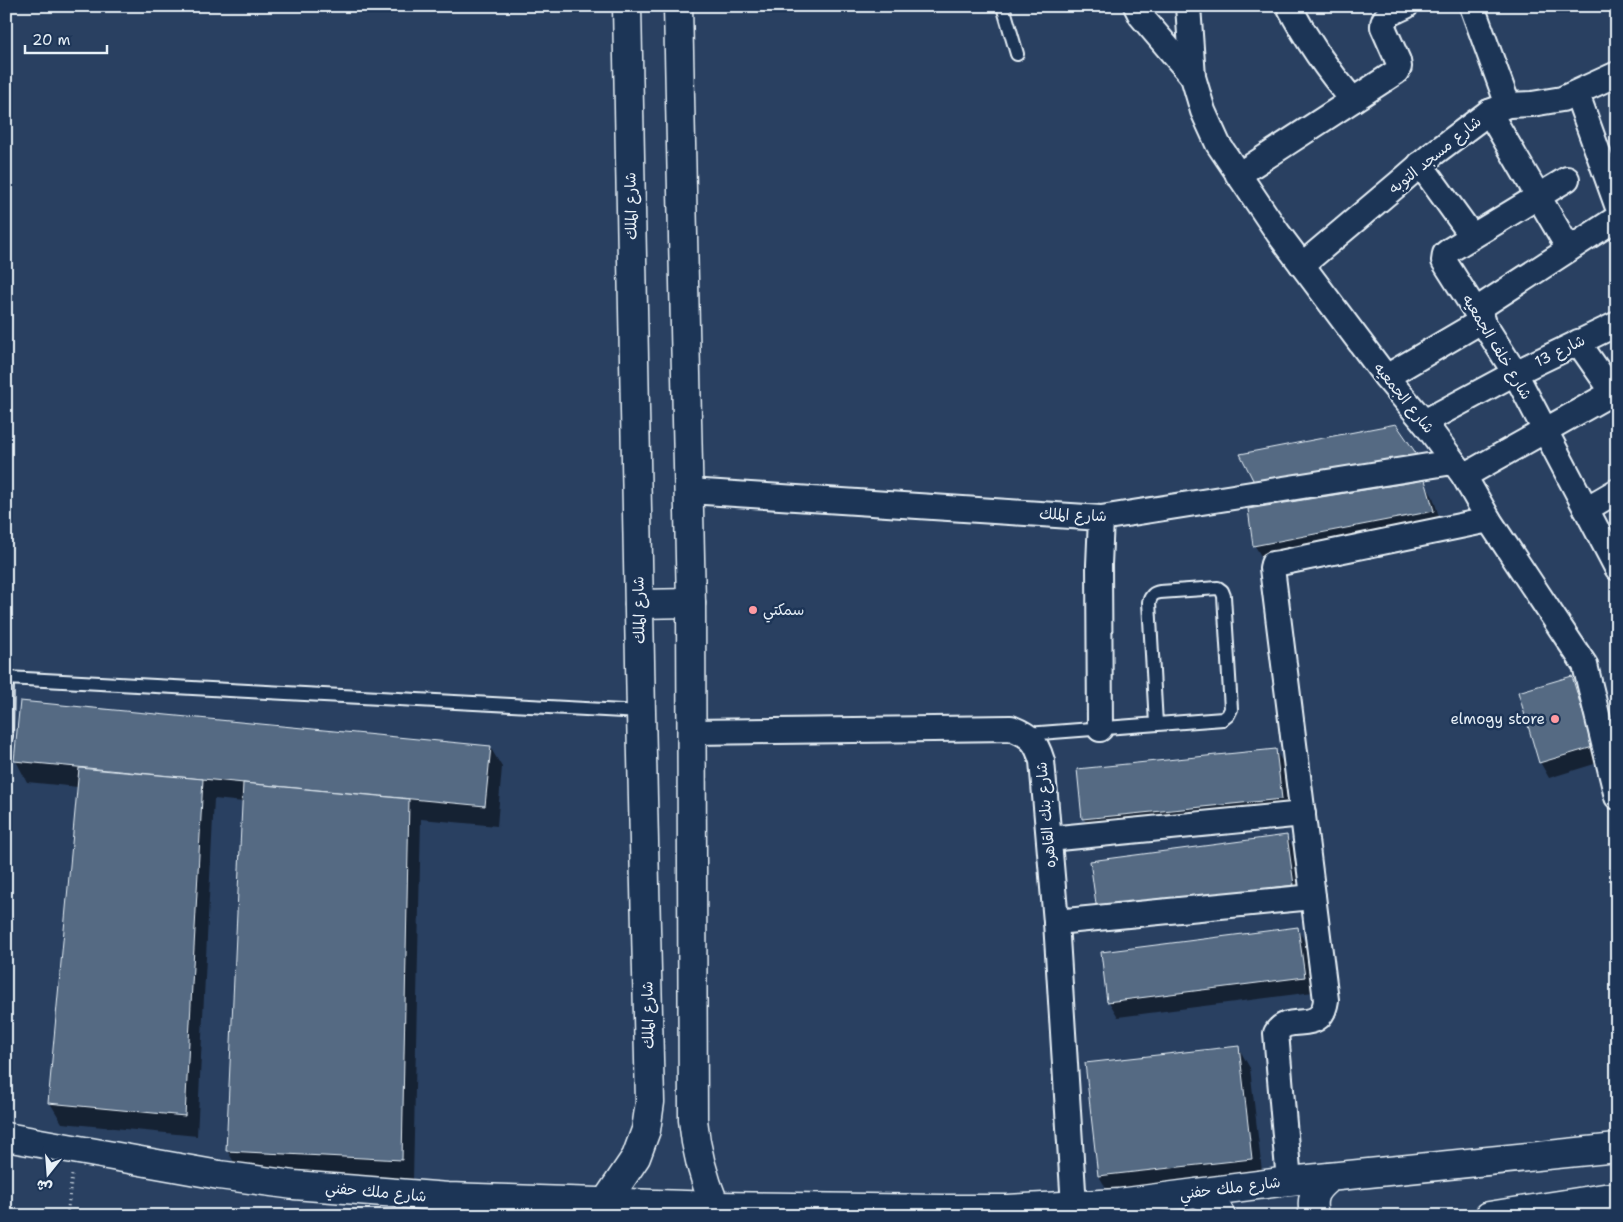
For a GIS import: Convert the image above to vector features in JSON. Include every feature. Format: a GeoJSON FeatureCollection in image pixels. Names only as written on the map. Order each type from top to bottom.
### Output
{"type":"FeatureCollection","features":[{"type":"Feature","properties":{"kind":"main road","name":"شارع الملك"},"geometry":{"type":"LineString","coordinates":[[605,1203],[636,1157],[646,1130],[650,1102],[627,6]]}},
{"type":"Feature","properties":{"kind":"main road"},"geometry":{"type":"LineString","coordinates":[[678,6],[691,603],[693,1120],[696,1148],[703,1175],[715,1206]]}},
{"type":"Feature","properties":{"kind":"main road"},"geometry":{"type":"LineString","coordinates":[[639,604],[691,603]]}},
{"type":"Feature","properties":{"kind":"main road","name":"شارع ملك حفني"},"geometry":{"type":"LineString","coordinates":[[6,1137],[218,1175],[294,1185],[448,1198],[715,1206],[1008,1208],[1074,1206],[1289,1181],[1617,1148]]}},
{"type":"Feature","properties":{"kind":"main road"},"geometry":{"type":"LineString","coordinates":[[1314,1216],[1312,1204],[1317,1188],[1330,1177]]}},
{"type":"Feature","properties":{"kind":"main road"},"geometry":{"type":"LineString","coordinates":[[1196,1193],[1212,1200],[1221,1216]]}},
{"type":"Feature","properties":{"kind":"main road"},"geometry":{"type":"LineString","coordinates":[[1489,1216],[1617,1196]]}},
{"type":"Feature","properties":{"kind":"street"},"geometry":{"type":"LineString","coordinates":[[1136,6],[1141,16],[1193,77]]}},
{"type":"Feature","properties":{"kind":"street","name":"شارع الجمعيه"},"geometry":{"type":"LineString","coordinates":[[1188,6],[1193,77],[1204,111],[1218,144],[1272,226],[1386,377],[1424,422],[1458,469],[1489,520],[1584,665],[1617,797]]}},
{"type":"Feature","properties":{"kind":"street"},"geometry":{"type":"LineString","coordinates":[[1289,6],[1304,35],[1326,68],[1353,100]]}},
{"type":"Feature","properties":{"kind":"street"},"geometry":{"type":"LineString","coordinates":[[1238,175],[1396,72],[1399,67],[1398,61],[1382,22],[1385,17],[1406,6]]}},
{"type":"Feature","properties":{"kind":"street"},"geometry":{"type":"LineString","coordinates":[[1472,6],[1499,108],[1538,196],[1569,249]]}},
{"type":"Feature","properties":{"kind":"street"},"geometry":{"type":"LineString","coordinates":[[1499,108],[1547,102],[1577,94],[1617,74]]}},
{"type":"Feature","properties":{"kind":"street"},"geometry":{"type":"LineString","coordinates":[[1577,94],[1617,205]]}},
{"type":"Feature","properties":{"kind":"street","name":"شارع مسجد التوبه"},"geometry":{"type":"LineString","coordinates":[[1302,265],[1420,164],[1499,108]]}},
{"type":"Feature","properties":{"kind":"street"},"geometry":{"type":"LineString","coordinates":[[1420,164],[1472,236]]}},
{"type":"Feature","properties":{"kind":"street","name":"شارع خلف الجمعيه"},"geometry":{"type":"LineString","coordinates":[[1567,179],[1450,250],[1445,254],[1444,261],[1516,374],[1617,568]]}},
{"type":"Feature","properties":{"kind":"street"},"geometry":{"type":"LineString","coordinates":[[1386,377],[1480,315],[1569,249],[1617,218]]}},
{"type":"Feature","properties":{"kind":"street","name":"شارع 13"},"geometry":{"type":"LineString","coordinates":[[1424,422],[1578,342],[1617,324]]}},
{"type":"Feature","properties":{"kind":"street"},"geometry":{"type":"LineString","coordinates":[[1458,469],[1545,430],[1616,393],[1578,342]]}},
{"type":"Feature","properties":{"kind":"street","name":"شارع الملك"},"geometry":{"type":"LineString","coordinates":[[689,491],[1100,518],[1458,469]]}},
{"type":"Feature","properties":{"kind":"street"},"geometry":{"type":"LineString","coordinates":[[1586,509],[1617,491]]}},
{"type":"Feature","properties":{"kind":"street"},"geometry":{"type":"LineString","coordinates":[[1100,518],[1098,565],[1100,729]]}},
{"type":"Feature","properties":{"kind":"street"},"geometry":{"type":"LineString","coordinates":[[1289,1181],[1276,1033],[1280,1027],[1287,1024],[1318,1019],[1324,1011],[1326,1000],[1272,573],[1273,564],[1489,520]]}},
{"type":"Feature","properties":{"kind":"street"},"geometry":{"type":"LineString","coordinates":[[692,732],[1012,728],[1027,734]]}},
{"type":"Feature","properties":{"kind":"street","name":"شارع بنك القاهره"},"geometry":{"type":"LineString","coordinates":[[1027,734],[1038,746],[1042,761],[1056,922],[1074,1206]]}},
{"type":"Feature","properties":{"kind":"street"},"geometry":{"type":"LineString","coordinates":[[1049,839],[1303,814]]}},
{"type":"Feature","properties":{"kind":"street"},"geometry":{"type":"LineString","coordinates":[[1056,922],[1313,897]]}},
{"type":"Feature","properties":{"kind":"lane"},"geometry":{"type":"LineString","coordinates":[[1003,6],[1017,54]]}},
{"type":"Feature","properties":{"kind":"lane"},"geometry":{"type":"LineString","coordinates":[[1027,734],[1223,720],[1228,716],[1231,709],[1224,596],[1218,588],[1160,592],[1154,593],[1151,597],[1156,724]]}},
{"type":"Feature","properties":{"kind":"lane"},"geometry":{"type":"LineString","coordinates":[[6,736],[7,678],[641,712]]}},
{"type":"Feature","properties":{"kind":"path"},"geometry":{"type":"LineString","coordinates":[[67,1216],[76,1150]]}},
{"type":"Feature","properties":{"kind":"building"},"geometry":{"type":"Polygon","coordinates":[[[1396,424],[1420,459],[1255,484],[1240,454],[1396,424]]]}},
{"type":"Feature","properties":{"kind":"building"},"geometry":{"type":"Polygon","coordinates":[[[1425,480],[1434,511],[1253,546],[1248,509],[1425,480]]]}},
{"type":"Feature","properties":{"kind":"building","name":"elmogy store"},"geometry":{"type":"Polygon","coordinates":[[[1572,676],[1593,747],[1539,763],[1518,692],[1572,676]]]}},
{"type":"Feature","properties":{"kind":"building"},"geometry":{"type":"Polygon","coordinates":[[[20,701],[491,746],[485,806],[14,761],[20,701]]]}},
{"type":"Feature","properties":{"kind":"building"},"geometry":{"type":"Polygon","coordinates":[[[1276,749],[1282,799],[1082,819],[1077,769],[1276,749]]]}},
{"type":"Feature","properties":{"kind":"building"},"geometry":{"type":"Polygon","coordinates":[[[79,768],[203,779],[185,1116],[48,1103],[79,768]]]}},
{"type":"Feature","properties":{"kind":"building"},"geometry":{"type":"Polygon","coordinates":[[[243,783],[409,799],[402,1160],[226,1151],[243,783]]]}},
{"type":"Feature","properties":{"kind":"building"},"geometry":{"type":"Polygon","coordinates":[[[1287,835],[1294,885],[1097,911],[1090,861],[1287,835]]]}},
{"type":"Feature","properties":{"kind":"building"},"geometry":{"type":"Polygon","coordinates":[[[1298,927],[1305,977],[1107,1002],[1101,952],[1298,927]]]}},
{"type":"Feature","properties":{"kind":"building"},"geometry":{"type":"Polygon","coordinates":[[[1239,1046],[1252,1159],[1098,1176],[1085,1063],[1239,1046]]]}},
{"type":"Feature","properties":{"kind":"place","name":"سمكتي"},"geometry":{"type":"Point","coordinates":[753,610]}},
{"type":"Feature","properties":{"kind":"place","name":"elmogy store"},"geometry":{"type":"Point","coordinates":[1555,719]}}]}
